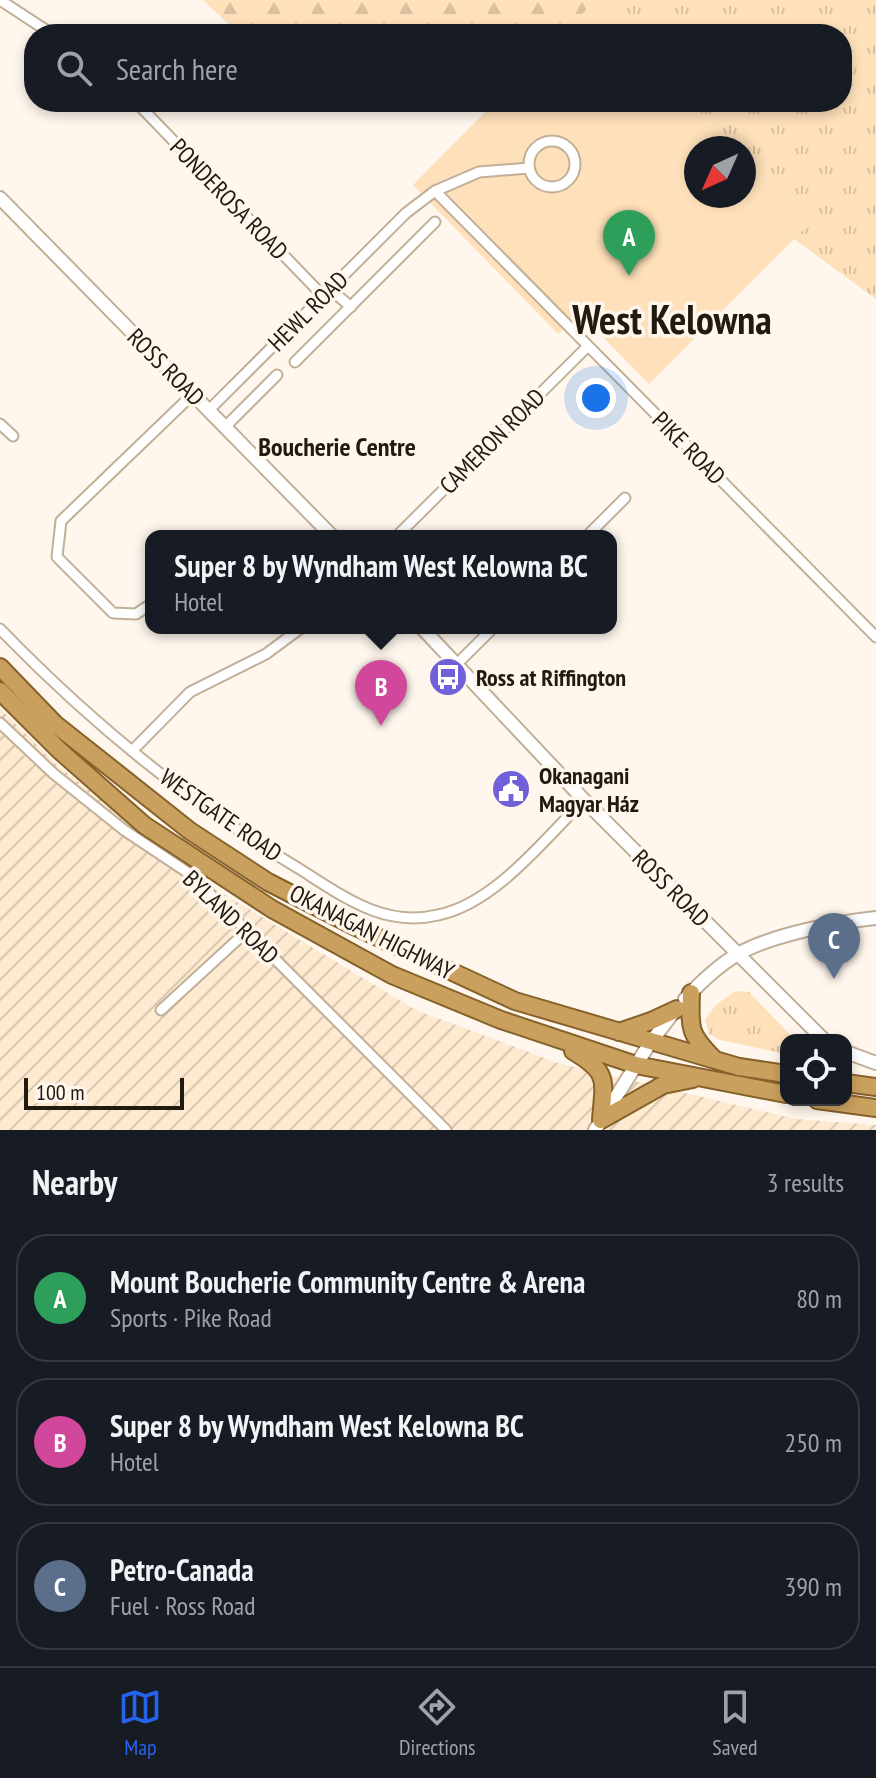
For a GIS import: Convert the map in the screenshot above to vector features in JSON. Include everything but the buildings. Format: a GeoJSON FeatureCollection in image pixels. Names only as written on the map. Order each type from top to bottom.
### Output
{"type":"FeatureCollection","features":[{"type":"Feature","properties":{"kind":"highway","name":"OKANAGAN HIGHWAY"},"geometry":{"type":"LineString","coordinates":[[0,667],[67,733],[190,831],[268,882],[515,1001],[650,1043],[780,1073]]}},
{"type":"Feature","properties":{"kind":"highway","name":"OKANAGAN HIGHWAY"},"geometry":{"type":"LineString","coordinates":[[0,691],[59,750],[144,825],[272,909],[392,975],[501,1020],[636,1065],[780,1093]]}},
{"type":"Feature","properties":{"kind":"highway"},"geometry":{"type":"LineString","coordinates":[[691,993],[690,1024],[695,1040],[715,1060]]}},
{"type":"Feature","properties":{"kind":"highway"},"geometry":{"type":"LineString","coordinates":[[617,1032],[637,1027],[677,1009]]}},
{"type":"Feature","properties":{"kind":"highway"},"geometry":{"type":"LineString","coordinates":[[548,1035],[594,1063],[602,1073],[604,1083],[598,1125]]}},
{"type":"Feature","properties":{"kind":"highway"},"geometry":{"type":"LineString","coordinates":[[598,1125],[663,1085],[700,1078]]}},
{"type":"Feature","properties":{"kind":"highway"},"geometry":{"type":"LineString","coordinates":[[852,1084],[876,1087]]}},
{"type":"Feature","properties":{"kind":"highway"},"geometry":{"type":"LineString","coordinates":[[852,1105],[876,1108]]}},
{"type":"Feature","properties":{"kind":"street"},"geometry":{"type":"LineString","coordinates":[[0,0],[37,24]]}},
{"type":"Feature","properties":{"kind":"street","name":"PONDEROSA ROAD"},"geometry":{"type":"LineString","coordinates":[[146,112],[326,293],[351,307]]}},
{"type":"Feature","properties":{"kind":"street"},"geometry":{"type":"LineString","coordinates":[[549,141],[563,144],[574,155],[572,177],[566,183],[551,188],[537,182],[529,168],[535,148],[549,141]]}},
{"type":"Feature","properties":{"kind":"street","name":"HEWL ROAD"},"geometry":{"type":"LineString","coordinates":[[210,409],[406,213],[435,191],[479,172],[529,168]]}},
{"type":"Feature","properties":{"kind":"street","name":"PIKE ROAD"},"geometry":{"type":"LineString","coordinates":[[435,191],[876,637]]}},
{"type":"Feature","properties":{"kind":"street","name":"ROSS ROAD"},"geometry":{"type":"LineString","coordinates":[[0,198],[326,530]]}},
{"type":"Feature","properties":{"kind":"street","name":"HEWL ROAD"},"geometry":{"type":"LineString","coordinates":[[295,362],[435,222]]}},
{"type":"Feature","properties":{"kind":"street","name":"CAMERON ROAD"},"geometry":{"type":"LineString","coordinates":[[403,530],[588,346]]}},
{"type":"Feature","properties":{"kind":"street","name":"HEWL ROAD"},"geometry":{"type":"LineString","coordinates":[[226,426],[277,375]]}},
{"type":"Feature","properties":{"kind":"street"},"geometry":{"type":"LineString","coordinates":[[145,608],[136,614],[113,613],[57,557],[61,521],[193,394]]}},
{"type":"Feature","properties":{"kind":"street"},"geometry":{"type":"LineString","coordinates":[[0,424],[13,436]]}},
{"type":"Feature","properties":{"kind":"street"},"geometry":{"type":"LineString","coordinates":[[593,530],[625,498]]}},
{"type":"Feature","properties":{"kind":"street","name":"WESTGATE ROAD"},"geometry":{"type":"LineString","coordinates":[[0,629],[37,667],[132,751],[220,817],[356,903],[397,916],[438,915],[476,901],[496,887],[584,800]]}},
{"type":"Feature","properties":{"kind":"street"},"geometry":{"type":"LineString","coordinates":[[132,751],[190,692],[266,654],[293,634]]}},
{"type":"Feature","properties":{"kind":"street","name":"ROSS ROAD"},"geometry":{"type":"LineString","coordinates":[[428,634],[584,800],[818,1034]]}},
{"type":"Feature","properties":{"kind":"street"},"geometry":{"type":"LineString","coordinates":[[457,664],[487,634]]}},
{"type":"Feature","properties":{"kind":"street","name":"BYLAND ROAD"},"geometry":{"type":"LineString","coordinates":[[0,723],[54,774],[124,830],[190,874],[446,1130]]}},
{"type":"Feature","properties":{"kind":"street"},"geometry":{"type":"LineString","coordinates":[[598,1125],[650,1043],[677,1009],[691,993],[737,955],[761,944],[837,922],[876,918]]}},
{"type":"Feature","properties":{"kind":"street"},"geometry":{"type":"LineString","coordinates":[[161,1010],[247,931]]}},
{"type":"Feature","properties":{"kind":"street"},"geometry":{"type":"LineString","coordinates":[[852,1054],[876,1063]]}},
{"type":"Feature","properties":{"kind":"shaded area"},"geometry":{"type":"Polygon","coordinates":[[[0,708],[58,766],[214,888],[416,1010],[558,1063],[796,1119],[876,1125],[876,1130],[0,1130],[0,708]]]}},
{"type":"Feature","properties":{"kind":"green space"},"geometry":{"type":"Polygon","coordinates":[[[203,0],[618,0],[614,24],[228,24],[203,0]]]}},
{"type":"Feature","properties":{"kind":"green space"},"geometry":{"type":"Polygon","coordinates":[[[596,0],[876,0],[876,299],[794,239],[811,222],[756,168],[756,136],[723,136],[699,112],[852,112],[852,24],[609,24],[590,6],[596,0]]]}},
{"type":"Feature","properties":{"kind":"green space"},"geometry":{"type":"Polygon","coordinates":[[[590,6],[609,24],[573,24],[590,6]]]}},
{"type":"Feature","properties":{"kind":"green space"},"geometry":{"type":"Polygon","coordinates":[[[485,112],[699,112],[723,136],[684,136],[684,208],[756,208],[756,168],[811,222],[649,384],[580,314],[558,334],[413,185],[485,112]]]}},
{"type":"Feature","properties":{"kind":"green space"},"geometry":{"type":"Polygon","coordinates":[[[735,991],[749,992],[789,1034],[780,1034],[780,1053],[720,1040],[709,1034],[705,1020],[715,1006],[735,991]]]}},
{"type":"Feature","properties":{"kind":"place","name":"Mount Boucherie Community Centre & Arena"},"geometry":{"type":"Point","coordinates":[629,276]}},
{"type":"Feature","properties":{"kind":"place","name":"Ross at Riffington"},"geometry":{"type":"Point","coordinates":[448,677]}},
{"type":"Feature","properties":{"kind":"place","name":"Super 8 by Wyndham West Kelowna BC"},"geometry":{"type":"Point","coordinates":[381,726]}},
{"type":"Feature","properties":{"kind":"place","name":"Okanagani Magyar Ház"},"geometry":{"type":"Point","coordinates":[511,789]}},
{"type":"Feature","properties":{"kind":"place","name":"Petro-Canada"},"geometry":{"type":"Point","coordinates":[834,979]}},
{"type":"Feature","properties":{"kind":"district","name":"West Kelowna"},"geometry":{"type":"Point","coordinates":[672,319]}},
{"type":"Feature","properties":{"kind":"district","name":"Boucherie Centre"},"geometry":{"type":"Point","coordinates":[337,446]}}]}
